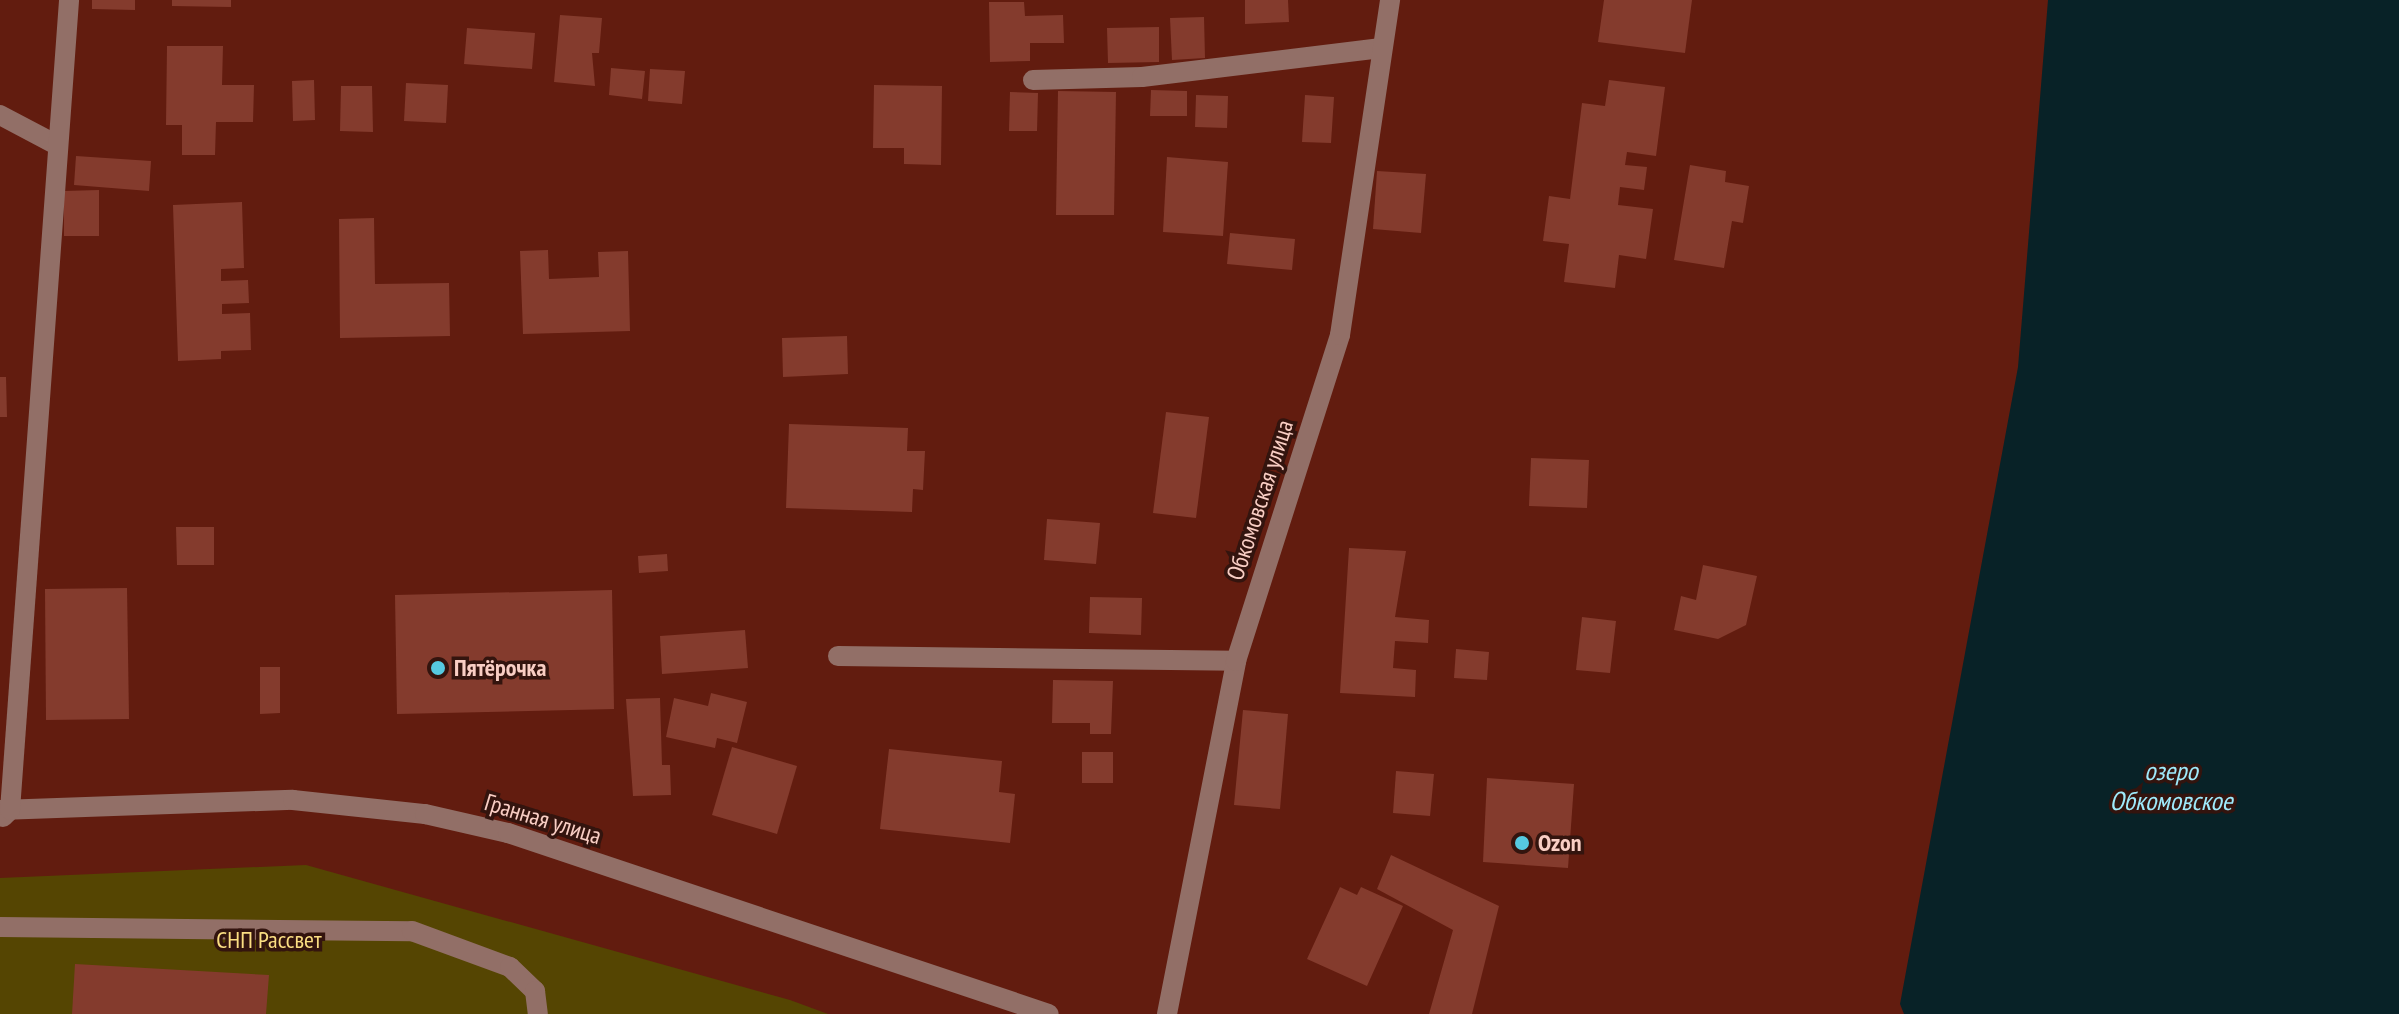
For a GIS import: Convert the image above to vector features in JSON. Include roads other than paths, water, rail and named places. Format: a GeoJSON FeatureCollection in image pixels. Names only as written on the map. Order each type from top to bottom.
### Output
{"type":"FeatureCollection","features":[{"type":"Feature","properties":{"kind":"street"},"geometry":{"type":"LineString","coordinates":[[3,813],[69,0]]}},
{"type":"Feature","properties":{"kind":"street","name":"Обкомовская улица"},"geometry":{"type":"LineString","coordinates":[[1167,1014],[1236,661],[1340,335],[1390,0]]}},
{"type":"Feature","properties":{"kind":"street"},"geometry":{"type":"LineString","coordinates":[[1033,80],[1142,77],[1381,48]]}},
{"type":"Feature","properties":{"kind":"street"},"geometry":{"type":"LineString","coordinates":[[0,115],[57,145]]}},
{"type":"Feature","properties":{"kind":"street"},"geometry":{"type":"LineString","coordinates":[[838,656],[1236,661]]}},
{"type":"Feature","properties":{"kind":"street","name":"Гранная улица"},"geometry":{"type":"LineString","coordinates":[[3,813],[293,800],[425,814],[508,833],[1049,1014]]}},
{"type":"Feature","properties":{"kind":"street"},"geometry":{"type":"LineString","coordinates":[[0,927],[412,931],[510,967],[535,991],[538,1014]]}},
{"type":"Feature","properties":{"kind":"water","name":"озеро Обкомовское"},"geometry":{"type":"Polygon","coordinates":[[[2048,0],[2399,0],[2399,1014],[1904,1014],[1900,1004],[2018,367],[2048,0]]]}},
{"type":"Feature","properties":{"kind":"place","name":"Пятёрочка"},"geometry":{"type":"Point","coordinates":[438,668]}},
{"type":"Feature","properties":{"kind":"place","name":"Ozon"},"geometry":{"type":"Point","coordinates":[1522,843]}},
{"type":"Feature","properties":{"kind":"park label","name":"СНП Рассвет"},"geometry":{"type":"Point","coordinates":[269,940]}}]}
